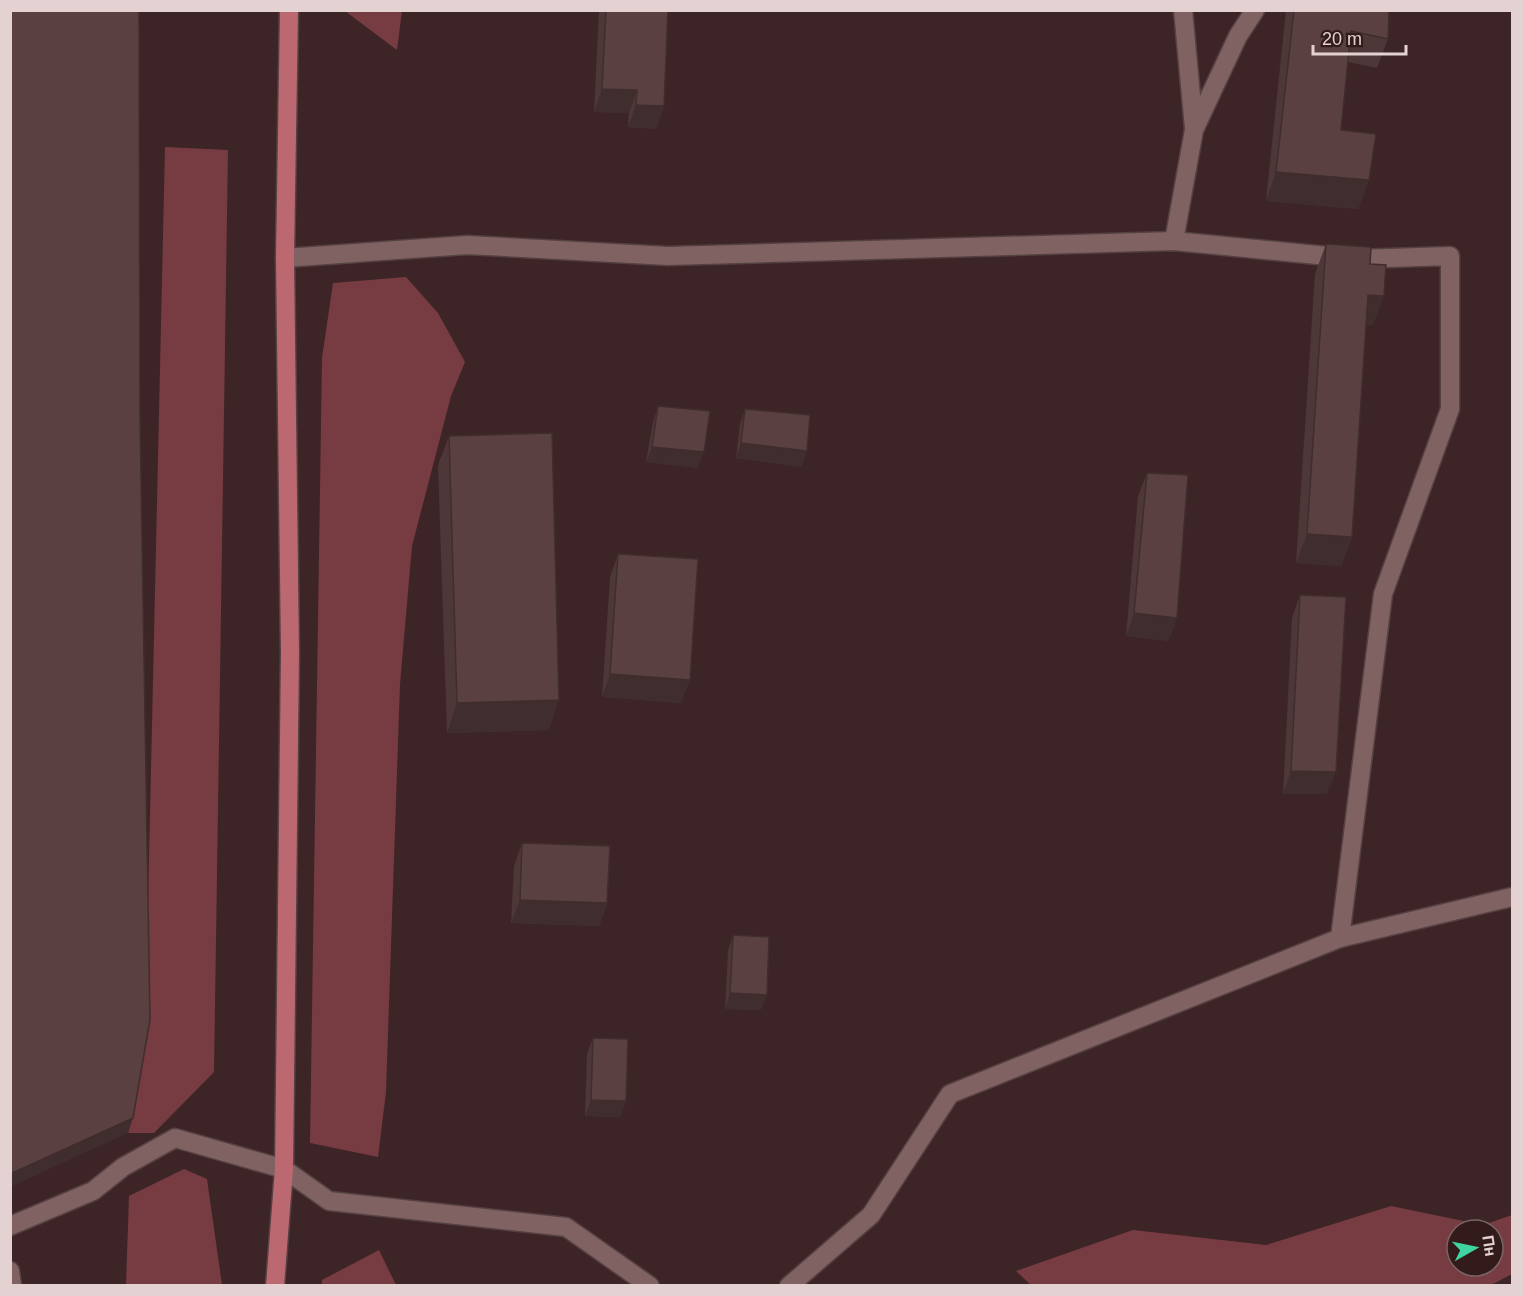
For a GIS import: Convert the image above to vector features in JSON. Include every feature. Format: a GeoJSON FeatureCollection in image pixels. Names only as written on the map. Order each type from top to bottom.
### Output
{"type":"FeatureCollection","features":[{"type":"Feature","properties":{"kind":"main road"},"geometry":{"type":"LineString","coordinates":[[275,1286],[284,1169],[290,652],[285,258],[289,10]]}},
{"type":"Feature","properties":{"kind":"street"},"geometry":{"type":"LineString","coordinates":[[1183,10],[1194,130]]}},
{"type":"Feature","properties":{"kind":"street"},"geometry":{"type":"LineString","coordinates":[[1174,241],[1194,130],[1238,36],[1255,10]]}},
{"type":"Feature","properties":{"kind":"street"},"geometry":{"type":"LineString","coordinates":[[285,258],[467,245],[668,256],[1174,241],[1358,259],[1450,256],[1450,409],[1383,594],[1340,938]]}},
{"type":"Feature","properties":{"kind":"street"},"geometry":{"type":"LineString","coordinates":[[789,1286],[871,1215],[950,1094],[1340,938],[1512,897]]}},
{"type":"Feature","properties":{"kind":"street"},"geometry":{"type":"LineString","coordinates":[[10,1226],[93,1191],[123,1167],[176,1137],[284,1169],[329,1201],[566,1227],[650,1286]]}},
{"type":"Feature","properties":{"kind":"street"},"geometry":{"type":"LineString","coordinates":[[10,1270],[12,1286]]}},
{"type":"Feature","properties":{"kind":"shaded area"},"geometry":{"type":"Polygon","coordinates":[[[345,11],[402,11],[397,50],[345,11]]]}},
{"type":"Feature","properties":{"kind":"shaded area"},"geometry":{"type":"Polygon","coordinates":[[[165,147],[228,150],[214,1072],[154,1133],[128,1133],[145,1035],[165,147]]]}},
{"type":"Feature","properties":{"kind":"shaded area"},"geometry":{"type":"Polygon","coordinates":[[[406,277],[438,313],[465,362],[451,396],[412,546],[400,684],[386,1092],[378,1157],[310,1143],[322,358],[333,283],[406,277]]]}},
{"type":"Feature","properties":{"kind":"shaded area"},"geometry":{"type":"Polygon","coordinates":[[[184,1169],[207,1179],[222,1285],[126,1285],[129,1196],[184,1169]]]}},
{"type":"Feature","properties":{"kind":"shaded area"},"geometry":{"type":"Polygon","coordinates":[[[1391,1206],[1449,1218],[1445,1218],[1445,1278],[1504,1278],[1493,1286],[1032,1286],[1016,1271],[1133,1230],[1266,1245],[1391,1206]]]}},
{"type":"Feature","properties":{"kind":"shaded area"},"geometry":{"type":"Polygon","coordinates":[[[1512,1215],[1512,1274],[1505,1278],[1503,1218],[1512,1215]]]}},
{"type":"Feature","properties":{"kind":"shaded area"},"geometry":{"type":"Polygon","coordinates":[[[379,1250],[396,1285],[322,1285],[322,1280],[379,1250]]]}},
{"type":"Feature","properties":{"kind":"building"},"geometry":{"type":"Polygon","coordinates":[[[10,10],[139,10],[140,417],[150,1020],[133,1118],[10,1174],[10,10]]]}},
{"type":"Feature","properties":{"kind":"building"},"geometry":{"type":"Polygon","coordinates":[[[606,10],[668,10],[664,106],[636,105],[637,90],[602,89],[606,10]]]}},
{"type":"Feature","properties":{"kind":"building"},"geometry":{"type":"Polygon","coordinates":[[[1294,10],[1389,10],[1388,39],[1351,31],[1341,130],[1376,134],[1369,180],[1276,172],[1294,10]]]}},
{"type":"Feature","properties":{"kind":"building"},"geometry":{"type":"Polygon","coordinates":[[[1326,244],[1371,247],[1370,264],[1386,265],[1384,296],[1368,295],[1352,537],[1307,534],[1326,244]]]}},
{"type":"Feature","properties":{"kind":"building"},"geometry":{"type":"Polygon","coordinates":[[[658,406],[710,411],[704,452],[652,447],[658,406]]]}},
{"type":"Feature","properties":{"kind":"building"},"geometry":{"type":"Polygon","coordinates":[[[745,409],[810,415],[807,451],[741,443],[745,409]]]}},
{"type":"Feature","properties":{"kind":"building"},"geometry":{"type":"Polygon","coordinates":[[[552,433],[559,700],[457,703],[449,436],[552,433]]]}},
{"type":"Feature","properties":{"kind":"building"},"geometry":{"type":"Polygon","coordinates":[[[1147,473],[1188,475],[1177,618],[1134,613],[1147,473]]]}},
{"type":"Feature","properties":{"kind":"building"},"geometry":{"type":"Polygon","coordinates":[[[618,554],[698,559],[690,680],[610,674],[618,554]]]}},
{"type":"Feature","properties":{"kind":"building"},"geometry":{"type":"Polygon","coordinates":[[[1300,595],[1346,597],[1336,772],[1291,771],[1300,595]]]}},
{"type":"Feature","properties":{"kind":"building"},"geometry":{"type":"Polygon","coordinates":[[[522,843],[610,846],[607,903],[520,900],[522,843]]]}},
{"type":"Feature","properties":{"kind":"building"},"geometry":{"type":"Polygon","coordinates":[[[733,935],[769,937],[767,995],[730,993],[733,935]]]}},
{"type":"Feature","properties":{"kind":"building"},"geometry":{"type":"Polygon","coordinates":[[[593,1038],[628,1039],[626,1101],[591,1100],[593,1038]]]}}]}
